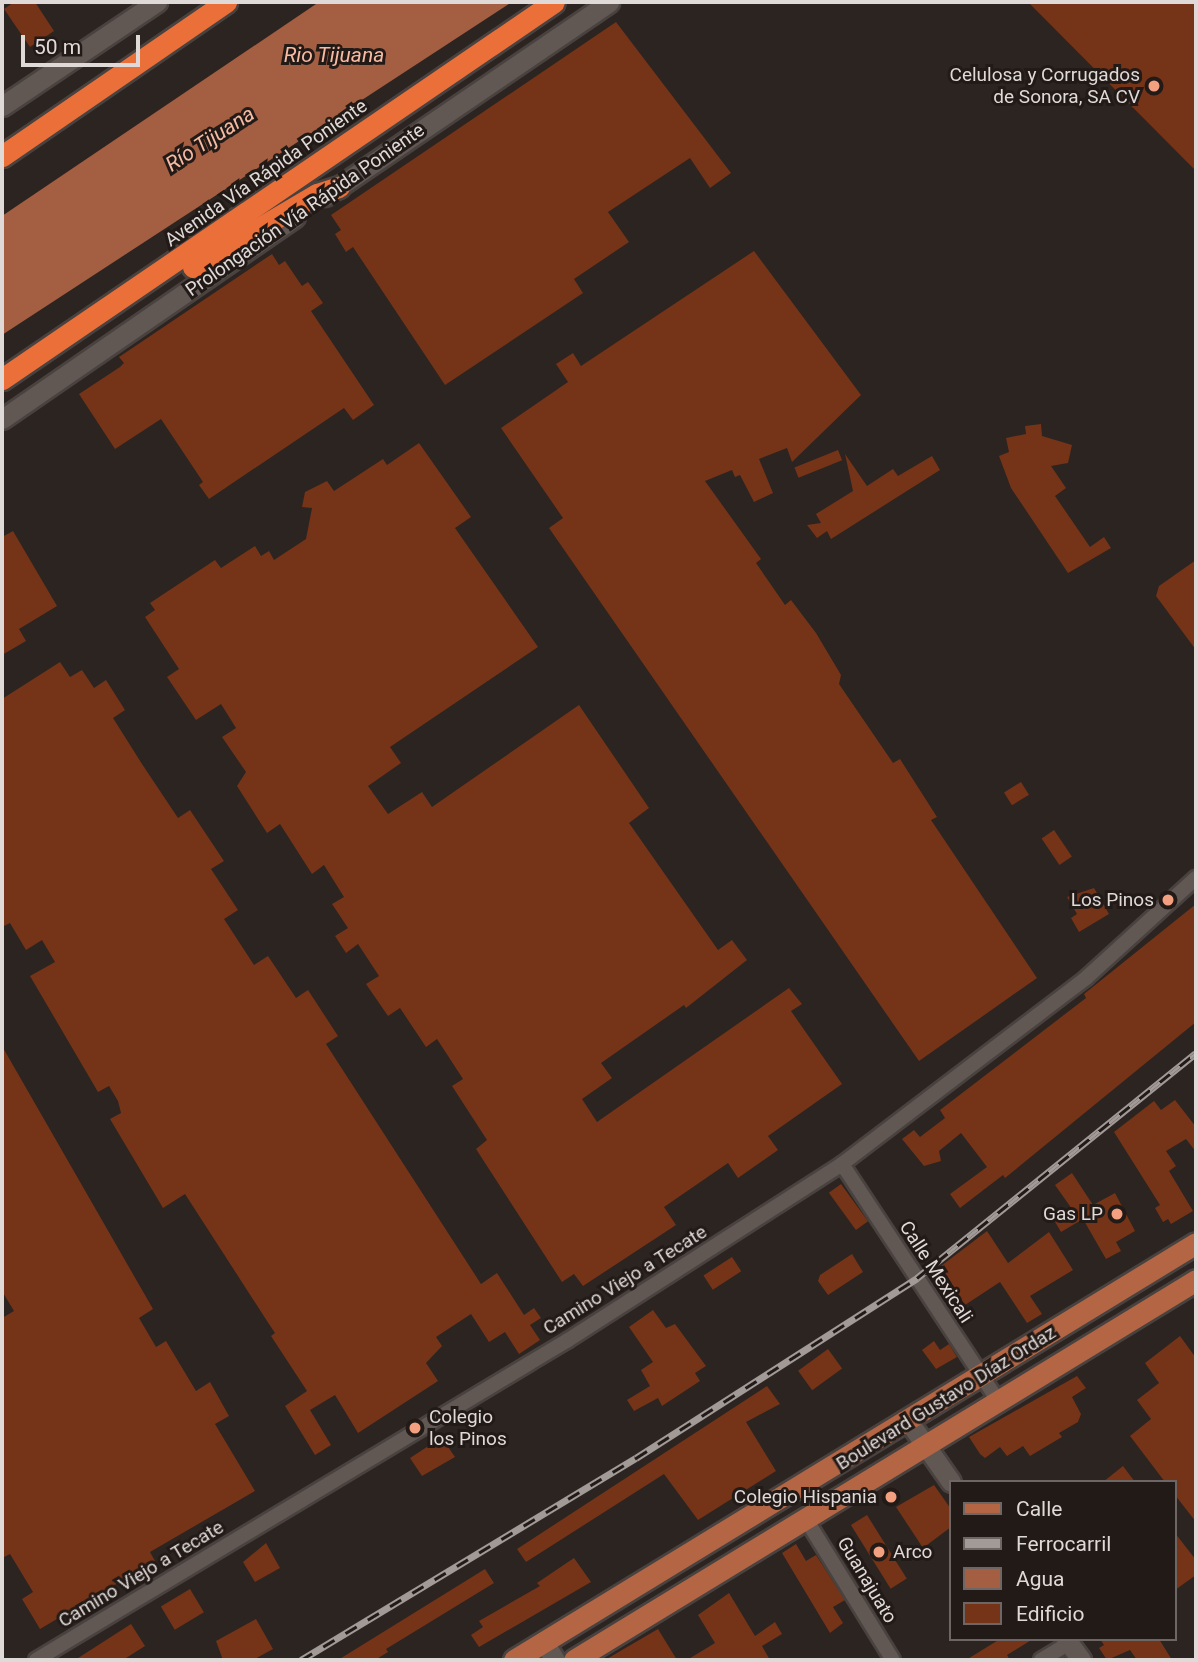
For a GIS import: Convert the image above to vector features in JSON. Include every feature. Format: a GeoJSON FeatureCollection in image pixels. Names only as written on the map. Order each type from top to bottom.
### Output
{"type":"FeatureCollection","features":[{"type":"Feature","properties":{"kind":"highway"},"geometry":{"type":"LineString","coordinates":[[2,156],[226,2]]}},
{"type":"Feature","properties":{"kind":"highway","name":"Avenida Vía Rápida Poniente"},"geometry":{"type":"LineString","coordinates":[[2,379],[155,278],[554,2]]}},
{"type":"Feature","properties":{"kind":"highway"},"geometry":{"type":"LineString","coordinates":[[155,278],[177,276],[317,194],[339,187]]}},
{"type":"Feature","properties":{"kind":"main road"},"geometry":{"type":"LineString","coordinates":[[2,106],[157,2]]}},
{"type":"Feature","properties":{"kind":"main road","name":"Prolongación Vía Rápida Poniente"},"geometry":{"type":"LineString","coordinates":[[2,419],[609,2]]}},
{"type":"Feature","properties":{"kind":"main road","name":"Boulevard Gustavo Díaz Ordaz"},"geometry":{"type":"LineString","coordinates":[[514,1660],[549,1651],[981,1376],[1196,1243]]}},
{"type":"Feature","properties":{"kind":"main road","name":"Boulevard Gustavo Díaz Ordaz"},"geometry":{"type":"LineString","coordinates":[[574,1660],[807,1521],[1196,1280]]}},
{"type":"Feature","properties":{"kind":"main road"},"geometry":{"type":"LineString","coordinates":[[909,1422],[950,1481]]}},
{"type":"Feature","properties":{"kind":"main road"},"geometry":{"type":"LineString","coordinates":[[1067,1641],[1081,1660]]}},
{"type":"Feature","properties":{"kind":"street","name":"Camino Viejo a Tecate"},"geometry":{"type":"LineString","coordinates":[[36,1660],[568,1340],[842,1164],[1086,978],[1196,878]]}},
{"type":"Feature","properties":{"kind":"street","name":"Calle Mexicali"},"geometry":{"type":"LineString","coordinates":[[842,1164],[998,1401]]}},
{"type":"Feature","properties":{"kind":"street","name":"Guanajuato"},"geometry":{"type":"LineString","coordinates":[[807,1521],[893,1660]]}},
{"type":"Feature","properties":{"kind":"street"},"geometry":{"type":"LineString","coordinates":[[1041,1660],[1067,1641]]}},
{"type":"Feature","properties":{"kind":"water","name":"Rio Tijuana"},"geometry":{"type":"Polygon","coordinates":[[[319,2],[512,2],[2,335],[2,216],[319,2]]]}},
{"type":"Feature","properties":{"kind":"building"},"geometry":{"type":"Polygon","coordinates":[[[14,2],[35,2],[54,31],[30,47],[4,9],[14,2]]]}},
{"type":"Feature","properties":{"kind":"building","name":"Celulosa y Corrugados de Sonora, SA CV"},"geometry":{"type":"Polygon","coordinates":[[[1028,2],[1196,2],[1196,171],[1028,2]]]}},
{"type":"Feature","properties":{"kind":"building"},"geometry":{"type":"Polygon","coordinates":[[[616,22],[731,173],[710,188],[690,158],[608,212],[629,242],[574,279],[583,293],[445,385],[353,247],[346,252],[335,234],[341,230],[331,215],[616,22]]]}},
{"type":"Feature","properties":{"kind":"building"},"geometry":{"type":"Polygon","coordinates":[[[754,251],[861,395],[792,462],[787,448],[759,459],[773,493],[754,502],[740,475],[735,477],[732,470],[705,481],[761,559],[756,563],[785,605],[791,600],[816,633],[841,675],[839,684],[893,763],[900,759],[937,817],[931,820],[1037,978],[919,1061],[549,528],[563,518],[501,428],[568,382],[556,364],[573,353],[581,366],[754,251]]]}},
{"type":"Feature","properties":{"kind":"building"},"geometry":{"type":"Polygon","coordinates":[[[272,254],[279,265],[285,261],[302,286],[308,282],[323,303],[311,311],[374,405],[353,420],[344,408],[209,499],[199,485],[203,482],[161,419],[115,449],[79,394],[120,367],[124,363],[119,357],[272,254]]]}},
{"type":"Feature","properties":{"kind":"building"},"geometry":{"type":"Polygon","coordinates":[[[1041,424],[1042,436],[1072,445],[1068,463],[1051,466],[1066,488],[1055,496],[1090,547],[1104,537],[1111,548],[1068,573],[1011,488],[999,456],[1009,452],[1006,438],[1026,434],[1025,426],[1041,424]]]}},
{"type":"Feature","properties":{"kind":"building"},"geometry":{"type":"Polygon","coordinates":[[[419,443],[471,517],[455,528],[538,647],[390,747],[401,763],[368,786],[388,814],[422,792],[432,807],[579,705],[649,808],[629,823],[718,950],[732,940],[747,960],[686,1008],[684,1005],[601,1063],[612,1078],[582,1099],[597,1122],[789,988],[802,1004],[791,1011],[842,1084],[768,1136],[778,1150],[738,1178],[728,1163],[664,1207],[676,1225],[583,1286],[574,1274],[562,1282],[476,1149],[487,1140],[452,1086],[463,1079],[437,1039],[426,1047],[400,1008],[388,1016],[366,984],[379,976],[358,944],[346,953],[335,936],[348,928],[332,904],[344,897],[324,865],[312,874],[280,824],[267,833],[237,786],[246,772],[222,737],[236,728],[221,704],[196,720],[167,677],[179,669],[145,617],[155,610],[150,603],[215,560],[221,568],[255,546],[261,556],[269,551],[274,560],[306,539],[312,508],[302,507],[305,492],[327,481],[334,491],[383,459],[387,465],[419,443]]]}},
{"type":"Feature","properties":{"kind":"building"},"geometry":{"type":"Polygon","coordinates":[[[838,450],[842,460],[799,478],[794,468],[838,450]]]}},
{"type":"Feature","properties":{"kind":"building"},"geometry":{"type":"Polygon","coordinates":[[[845,454],[867,486],[893,469],[898,476],[932,456],[940,470],[831,539],[827,531],[817,538],[807,525],[821,523],[816,514],[853,491],[845,454]]]}},
{"type":"Feature","properties":{"kind":"building"},"geometry":{"type":"Polygon","coordinates":[[[13,531],[57,606],[19,629],[26,641],[2,655],[2,537],[13,531]]]}},
{"type":"Feature","properties":{"kind":"building"},"geometry":{"type":"Polygon","coordinates":[[[1196,560],[1196,650],[1156,596],[1159,586],[1196,560]]]}},
{"type":"Feature","properties":{"kind":"building"},"geometry":{"type":"Polygon","coordinates":[[[60,662],[70,677],[82,670],[94,688],[106,680],[125,710],[113,718],[142,764],[178,818],[190,810],[224,861],[211,869],[238,910],[224,919],[254,965],[268,956],[296,998],[308,990],[338,1036],[326,1044],[481,1284],[497,1273],[524,1315],[534,1308],[541,1318],[530,1325],[540,1340],[519,1354],[505,1332],[489,1342],[471,1314],[436,1337],[442,1346],[426,1363],[438,1381],[358,1433],[335,1395],[310,1410],[331,1445],[315,1455],[285,1406],[307,1391],[271,1336],[275,1333],[185,1194],[163,1208],[110,1119],[121,1113],[118,1101],[109,1086],[98,1092],[30,976],[55,962],[42,940],[26,950],[10,923],[2,927],[2,699],[60,662]]]}},
{"type":"Feature","properties":{"kind":"building"},"geometry":{"type":"Polygon","coordinates":[[[1021,782],[1029,795],[1012,805],[1004,793],[1021,782]]]}},
{"type":"Feature","properties":{"kind":"building"},"geometry":{"type":"Polygon","coordinates":[[[1054,830],[1072,857],[1059,865],[1042,838],[1054,830]]]}},
{"type":"Feature","properties":{"kind":"building"},"geometry":{"type":"Polygon","coordinates":[[[1094,888],[1109,914],[1079,932],[1071,918],[1077,914],[1067,897],[1094,888]]]}},
{"type":"Feature","properties":{"kind":"building"},"geometry":{"type":"Polygon","coordinates":[[[1196,904],[1196,1022],[1005,1178],[1003,1175],[960,1208],[950,1194],[987,1167],[961,1133],[939,1151],[941,1161],[924,1166],[902,1139],[914,1130],[920,1137],[945,1118],[940,1110],[1086,998],[1084,994],[1196,904]]]}},
{"type":"Feature","properties":{"kind":"building"},"geometry":{"type":"Polygon","coordinates":[[[2,1046],[153,1309],[139,1318],[156,1347],[166,1341],[196,1391],[210,1382],[229,1416],[215,1424],[255,1491],[150,1552],[155,1561],[40,1629],[22,1599],[33,1592],[10,1554],[2,1558],[2,1318],[14,1311],[2,1291],[2,1046]]]}},
{"type":"Feature","properties":{"kind":"building"},"geometry":{"type":"Polygon","coordinates":[[[1175,1100],[1196,1127],[1196,1152],[1186,1139],[1166,1151],[1176,1166],[1169,1171],[1193,1211],[1171,1224],[1168,1219],[1163,1222],[1155,1208],[1160,1205],[1114,1132],[1154,1101],[1161,1110],[1175,1100]]]}},
{"type":"Feature","properties":{"kind":"building"},"geometry":{"type":"Polygon","coordinates":[[[1072,1173],[1093,1205],[1115,1193],[1135,1231],[1116,1242],[1121,1251],[1106,1259],[1083,1219],[1061,1232],[1054,1220],[1072,1209],[1055,1185],[1072,1173]]]}},
{"type":"Feature","properties":{"kind":"building"},"geometry":{"type":"Polygon","coordinates":[[[841,1184],[868,1221],[856,1230],[829,1193],[841,1184]]]}},
{"type":"Feature","properties":{"kind":"building"},"geometry":{"type":"Polygon","coordinates":[[[987,1231],[1008,1263],[1049,1232],[1073,1270],[1030,1296],[1042,1314],[1027,1323],[1000,1282],[965,1305],[941,1266],[987,1231]]]}},
{"type":"Feature","properties":{"kind":"building"},"geometry":{"type":"Polygon","coordinates":[[[852,1254],[863,1272],[828,1295],[818,1281],[820,1275],[852,1254]]]}},
{"type":"Feature","properties":{"kind":"building"},"geometry":{"type":"Polygon","coordinates":[[[732,1257],[741,1271],[713,1290],[703,1276],[732,1257]]]}},
{"type":"Feature","properties":{"kind":"building"},"geometry":{"type":"Polygon","coordinates":[[[653,1310],[666,1328],[675,1324],[706,1366],[695,1373],[700,1381],[662,1406],[658,1398],[634,1411],[627,1400],[650,1386],[641,1370],[653,1362],[629,1327],[653,1310]]]}},
{"type":"Feature","properties":{"kind":"building"},"geometry":{"type":"Polygon","coordinates":[[[1180,1336],[1196,1358],[1196,1522],[1177,1498],[1177,1480],[1163,1480],[1130,1436],[1151,1419],[1137,1400],[1159,1383],[1145,1363],[1180,1336]]]}},
{"type":"Feature","properties":{"kind":"building"},"geometry":{"type":"Polygon","coordinates":[[[934,1341],[940,1350],[949,1344],[957,1357],[936,1369],[922,1350],[934,1341]]]}},
{"type":"Feature","properties":{"kind":"building"},"geometry":{"type":"Polygon","coordinates":[[[828,1349],[842,1368],[812,1390],[798,1371],[828,1349]]]}},
{"type":"Feature","properties":{"kind":"building"},"geometry":{"type":"Polygon","coordinates":[[[1077,1376],[1086,1388],[1072,1397],[1081,1414],[1078,1422],[1059,1433],[1062,1437],[1030,1456],[1023,1446],[1007,1456],[1000,1447],[985,1458],[980,1454],[969,1437],[1077,1376]]]}},
{"type":"Feature","properties":{"kind":"building"},"geometry":{"type":"Polygon","coordinates":[[[767,1386],[780,1404],[746,1422],[776,1471],[698,1520],[664,1474],[526,1562],[517,1549],[767,1386]]]}},
{"type":"Feature","properties":{"kind":"building"},"geometry":{"type":"Polygon","coordinates":[[[436,1441],[440,1447],[446,1444],[455,1457],[422,1476],[410,1458],[436,1441]]]}},
{"type":"Feature","properties":{"kind":"building"},"geometry":{"type":"Polygon","coordinates":[[[1123,1466],[1134,1480],[1106,1480],[1123,1466]]]}},
{"type":"Feature","properties":{"kind":"building"},"geometry":{"type":"Polygon","coordinates":[[[934,1485],[950,1508],[950,1528],[923,1548],[896,1507],[934,1485]]]}},
{"type":"Feature","properties":{"kind":"building","name":"Arco"},"geometry":{"type":"Polygon","coordinates":[[[867,1515],[907,1579],[891,1589],[851,1525],[867,1515]]]}},
{"type":"Feature","properties":{"kind":"building"},"geometry":{"type":"Polygon","coordinates":[[[1177,1536],[1196,1560],[1196,1575],[1177,1589],[1177,1536]]]}},
{"type":"Feature","properties":{"kind":"building"},"geometry":{"type":"Polygon","coordinates":[[[266,1543],[280,1568],[255,1582],[243,1562],[266,1543]]]}},
{"type":"Feature","properties":{"kind":"building"},"geometry":{"type":"Polygon","coordinates":[[[796,1544],[806,1561],[816,1555],[845,1600],[833,1607],[843,1623],[830,1633],[782,1553],[796,1544]]]}},
{"type":"Feature","properties":{"kind":"building"},"geometry":{"type":"Polygon","coordinates":[[[574,1558],[591,1582],[479,1647],[471,1635],[483,1627],[479,1621],[540,1586],[537,1583],[574,1558]]]}},
{"type":"Feature","properties":{"kind":"building"},"geometry":{"type":"Polygon","coordinates":[[[485,1569],[494,1583],[386,1649],[388,1652],[375,1660],[338,1660],[485,1569]]]}},
{"type":"Feature","properties":{"kind":"building"},"geometry":{"type":"Polygon","coordinates":[[[190,1589],[204,1612],[175,1630],[161,1607],[190,1589]]]}},
{"type":"Feature","properties":{"kind":"building"},"geometry":{"type":"Polygon","coordinates":[[[729,1593],[755,1636],[775,1622],[782,1634],[762,1646],[770,1660],[687,1660],[715,1643],[698,1615],[729,1593]]]}},
{"type":"Feature","properties":{"kind":"building"},"geometry":{"type":"Polygon","coordinates":[[[256,1619],[273,1649],[253,1660],[223,1660],[216,1641],[256,1619]]]}},
{"type":"Feature","properties":{"kind":"building"},"geometry":{"type":"Polygon","coordinates":[[[131,1624],[145,1646],[123,1660],[75,1660],[131,1624]]]}},
{"type":"Feature","properties":{"kind":"building"},"geometry":{"type":"Polygon","coordinates":[[[658,1629],[677,1660],[605,1660],[622,1650],[658,1629]]]}},
{"type":"Feature","properties":{"kind":"building"},"geometry":{"type":"Polygon","coordinates":[[[997,1641],[1030,1641],[1007,1655],[1010,1660],[966,1660],[997,1641]]]}},
{"type":"Feature","properties":{"kind":"building"},"geometry":{"type":"Polygon","coordinates":[[[1101,1641],[1160,1641],[1172,1660],[1137,1660],[1130,1650],[1107,1660],[1099,1648],[1104,1645],[1101,1641]]]}},
{"type":"Feature","properties":{"kind":"railway"},"geometry":{"type":"LineString","coordinates":[[301,1660],[636,1458],[917,1278],[1196,1053]]}},
{"type":"Feature","properties":{"kind":"place","name":"Celulosa y Corrugados de Sonora, SA CV"},"geometry":{"type":"Point","coordinates":[1154,86]}},
{"type":"Feature","properties":{"kind":"place","name":"Los Pinos"},"geometry":{"type":"Point","coordinates":[1168,900]}},
{"type":"Feature","properties":{"kind":"place","name":"Gas LP"},"geometry":{"type":"Point","coordinates":[1117,1214]}},
{"type":"Feature","properties":{"kind":"place","name":"Colegio los Pinos"},"geometry":{"type":"Point","coordinates":[415,1428]}},
{"type":"Feature","properties":{"kind":"place","name":"Colegio Hispania"},"geometry":{"type":"Point","coordinates":[891,1497]}},
{"type":"Feature","properties":{"kind":"place","name":"Arco"},"geometry":{"type":"Point","coordinates":[879,1552]}},
{"type":"Feature","properties":{"kind":"water label","name":"Río Tijuana"},"geometry":{"type":"Point","coordinates":[210,139]}}]}
